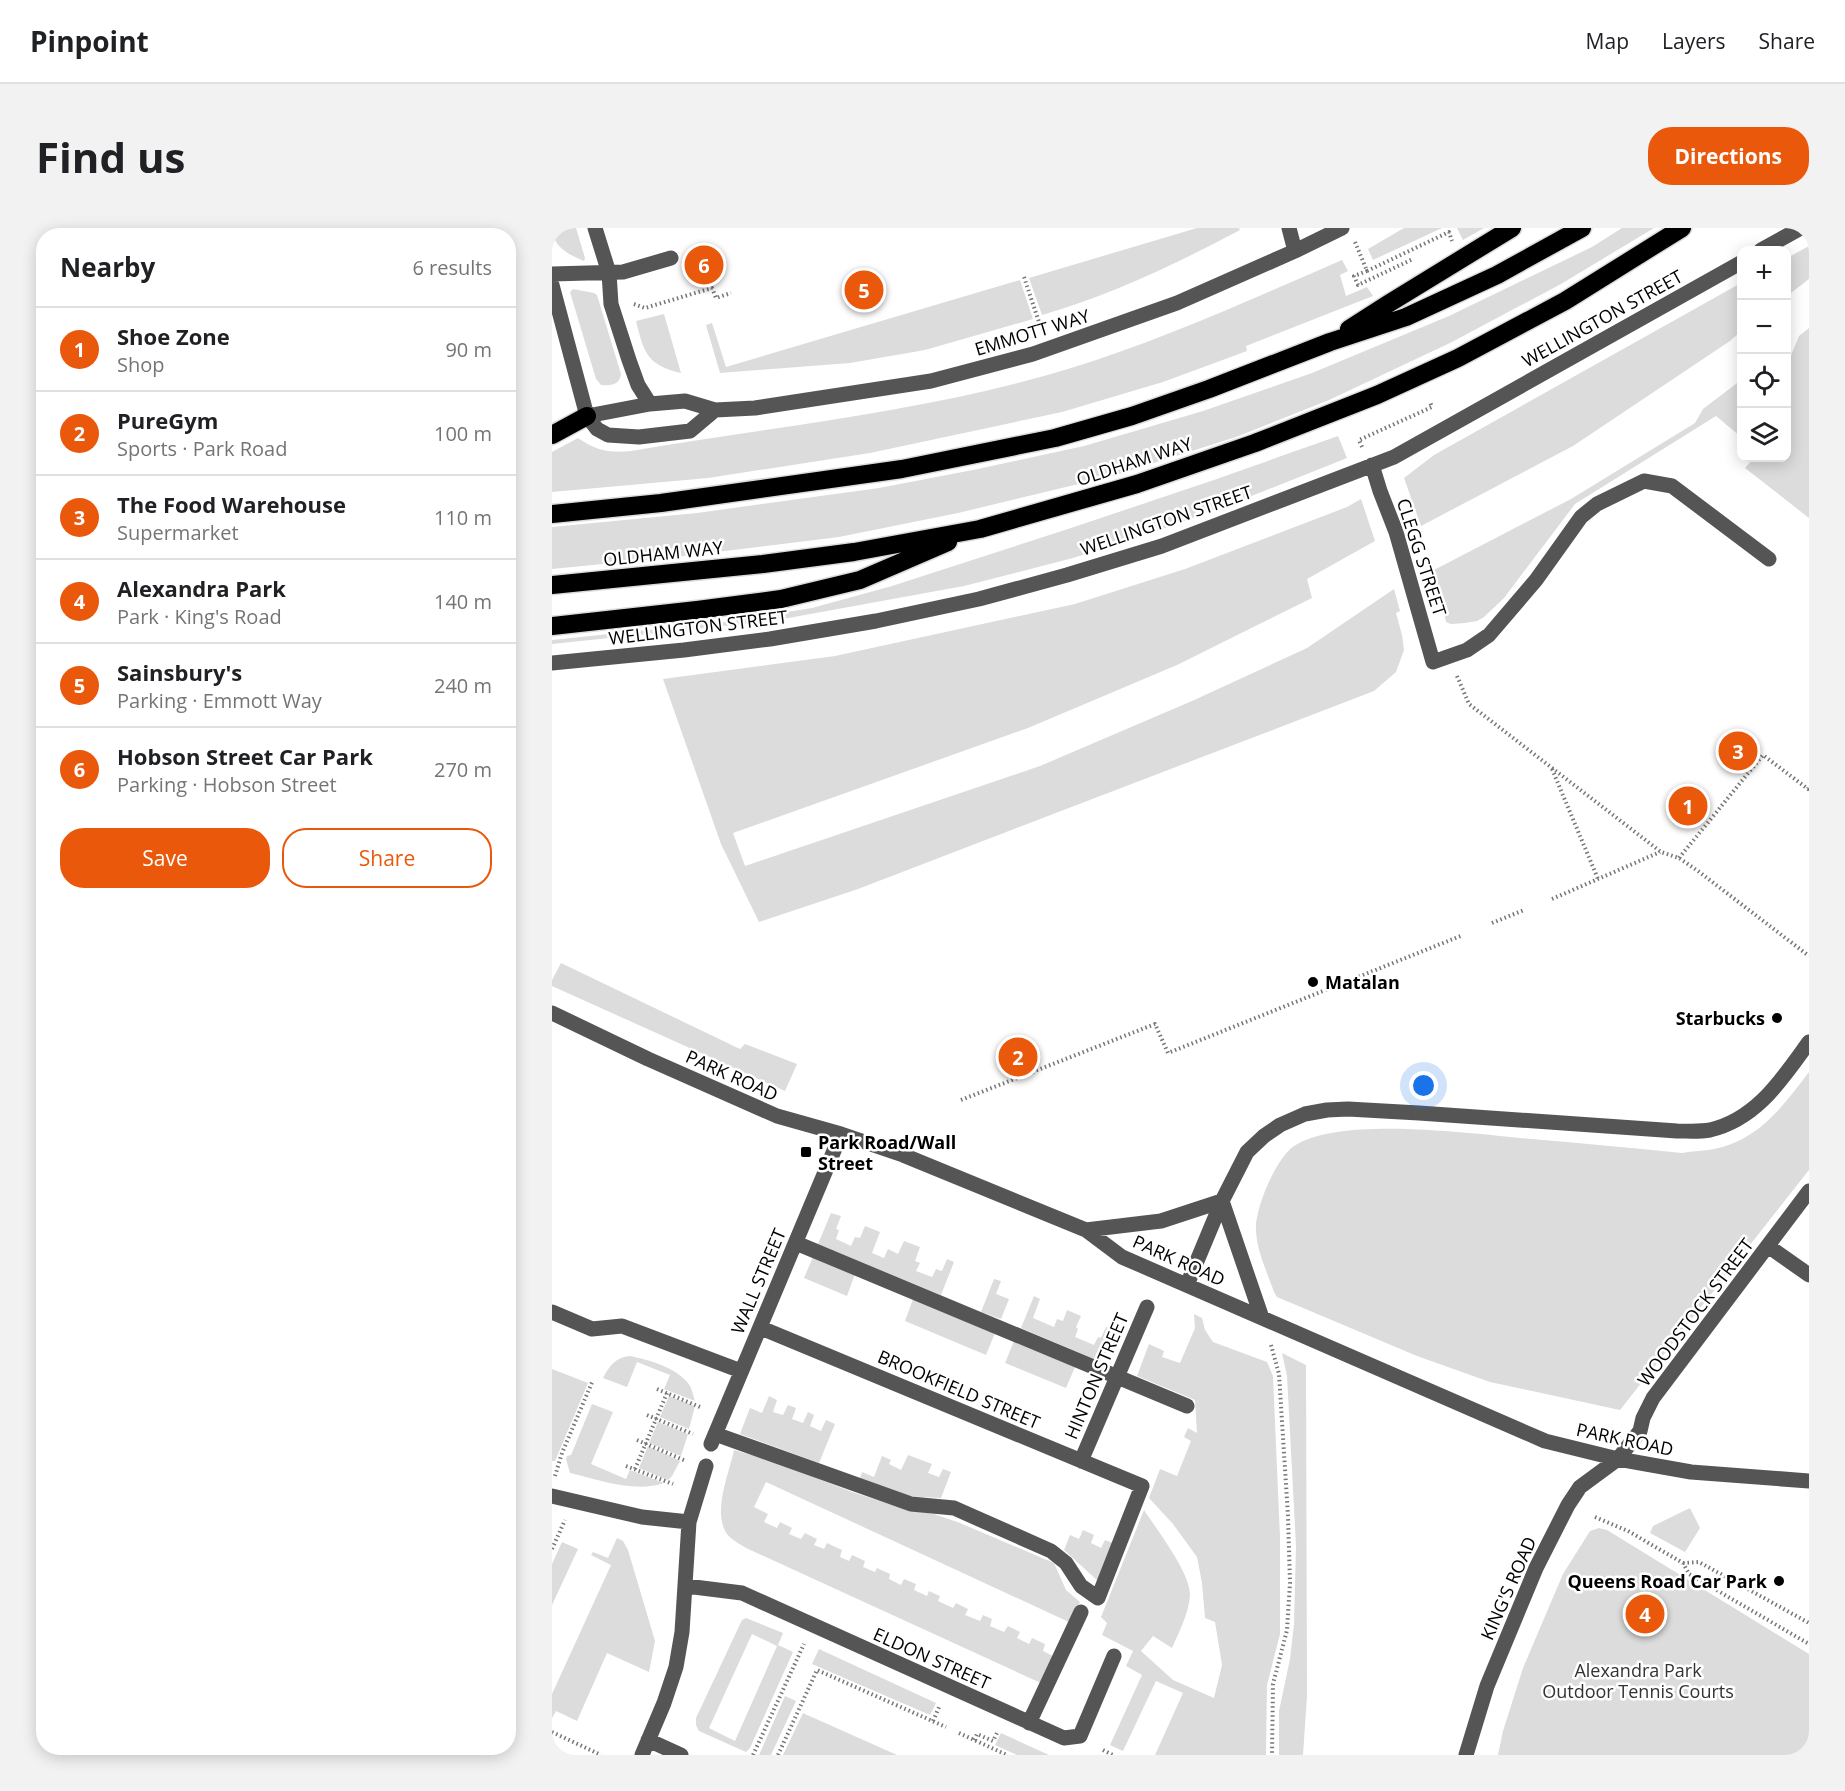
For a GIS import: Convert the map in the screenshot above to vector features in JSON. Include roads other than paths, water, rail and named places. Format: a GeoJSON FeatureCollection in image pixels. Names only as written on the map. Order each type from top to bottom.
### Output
{"type":"FeatureCollection","features":[{"type":"Feature","properties":{"kind":"highway"},"geometry":{"type":"LineString","coordinates":[[1330,342],[1512,228]]}},
{"type":"Feature","properties":{"kind":"highway"},"geometry":{"type":"LineString","coordinates":[[552,514],[661,503],[836,479],[902,469],[1055,438],[1132,416],[1330,342],[1406,317],[1497,275],[1582,228]]}},
{"type":"Feature","properties":{"kind":"highway","name":"OLDHAM WAY"},"geometry":{"type":"LineString","coordinates":[[552,585],[763,564],[854,552],[980,529],[1137,484],[1255,443],[1377,395],[1458,358],[1565,301],[1682,228]]}},
{"type":"Feature","properties":{"kind":"highway"},"geometry":{"type":"LineString","coordinates":[[552,435],[587,416]]}},
{"type":"Feature","properties":{"kind":"highway"},"geometry":{"type":"LineString","coordinates":[[552,626],[781,599],[860,579],[980,529]]}},
{"type":"Feature","properties":{"kind":"street"},"geometry":{"type":"LineString","coordinates":[[595,228],[609,273],[611,304],[638,385],[650,404]]}},
{"type":"Feature","properties":{"kind":"street"},"geometry":{"type":"LineString","coordinates":[[1289,228],[1295,251]]}},
{"type":"Feature","properties":{"kind":"street","name":"EMMOTT WAY"},"geometry":{"type":"LineString","coordinates":[[587,416],[650,404],[686,401],[715,410],[777,405],[931,381],[1033,354],[1177,303],[1295,251],[1320,233],[1342,228]]}},
{"type":"Feature","properties":{"kind":"street"},"geometry":{"type":"LineString","coordinates":[[1768,246],[1801,228]]}},
{"type":"Feature","properties":{"kind":"street"},"geometry":{"type":"LineString","coordinates":[[552,274],[623,272],[671,258]]}},
{"type":"Feature","properties":{"kind":"street","name":"WELLINGTON STREET"},"geometry":{"type":"LineString","coordinates":[[552,663],[770,639],[876,621],[979,599],[1162,546],[1394,457],[1737,265]]}},
{"type":"Feature","properties":{"kind":"street"},"geometry":{"type":"LineString","coordinates":[[552,285],[587,416],[597,429],[608,435],[639,437],[690,431],[715,410]]}},
{"type":"Feature","properties":{"kind":"street","name":"CLEGG STREET"},"geometry":{"type":"LineString","coordinates":[[1372,465],[1396,532],[1433,662],[1467,650],[1489,635],[1536,580],[1581,517],[1597,504],[1644,481],[1672,486],[1769,559]]}},
{"type":"Feature","properties":{"kind":"street","name":"PARK ROAD"},"geometry":{"type":"LineString","coordinates":[[552,1013],[648,1059],[777,1116],[903,1155],[1086,1230],[1122,1257],[1545,1441],[1618,1459],[1691,1473],[1809,1481]]}},
{"type":"Feature","properties":{"kind":"street"},"geometry":{"type":"LineString","coordinates":[[1186,1285],[1222,1201],[1247,1152],[1280,1125],[1305,1114],[1348,1109],[1677,1131],[1707,1131],[1724,1126],[1750,1112],[1772,1092],[1809,1042]]}},
{"type":"Feature","properties":{"kind":"street","name":"WALL STREET"},"geometry":{"type":"LineString","coordinates":[[841,1134],[713,1439],[911,1504],[954,1508],[1051,1551],[1066,1563],[1081,1586],[1098,1598],[1142,1486]]}},
{"type":"Feature","properties":{"kind":"street","name":"WOODSTOCK STREET"},"geometry":{"type":"LineString","coordinates":[[1618,1459],[1640,1431],[1643,1418],[1653,1398],[1809,1191]]}},
{"type":"Feature","properties":{"kind":"street"},"geometry":{"type":"LineString","coordinates":[[1086,1230],[1161,1221],[1222,1201]]}},
{"type":"Feature","properties":{"kind":"street"},"geometry":{"type":"LineString","coordinates":[[1222,1201],[1262,1318]]}},
{"type":"Feature","properties":{"kind":"street"},"geometry":{"type":"LineString","coordinates":[[796,1243],[1187,1406]]}},
{"type":"Feature","properties":{"kind":"street"},"geometry":{"type":"LineString","coordinates":[[1768,1246],[1809,1275]]}},
{"type":"Feature","properties":{"kind":"street","name":"HINTON STREET"},"geometry":{"type":"LineString","coordinates":[[1081,1461],[1147,1306]]}},
{"type":"Feature","properties":{"kind":"street"},"geometry":{"type":"LineString","coordinates":[[552,1312],[592,1329],[622,1326],[741,1371]]}},
{"type":"Feature","properties":{"kind":"street","name":"BROOKFIELD STREET"},"geometry":{"type":"LineString","coordinates":[[761,1328],[1142,1486]]}},
{"type":"Feature","properties":{"kind":"street","name":"KING'S ROAD"},"geometry":{"type":"LineString","coordinates":[[1466,1755],[1487,1686],[1545,1549],[1580,1487],[1618,1459]]}},
{"type":"Feature","properties":{"kind":"street"},"geometry":{"type":"LineString","coordinates":[[642,1755],[676,1667],[682,1632],[689,1522],[706,1466]]}},
{"type":"Feature","properties":{"kind":"street"},"geometry":{"type":"LineString","coordinates":[[552,1496],[642,1516],[689,1522]]}},
{"type":"Feature","properties":{"kind":"street","name":"ELDON STREET"},"geometry":{"type":"LineString","coordinates":[[686,1586],[742,1593],[1064,1738],[1080,1736],[1114,1656]]}},
{"type":"Feature","properties":{"kind":"street"},"geometry":{"type":"LineString","coordinates":[[1029,1723],[1081,1612]]}},
{"type":"Feature","properties":{"kind":"street"},"geometry":{"type":"LineString","coordinates":[[648,1740],[681,1755]]}},
{"type":"Feature","properties":{"kind":"place","name":"Hobson Street Car Park"},"geometry":{"type":"Point","coordinates":[704,265]}},
{"type":"Feature","properties":{"kind":"place","name":"Sainsbury's"},"geometry":{"type":"Point","coordinates":[864,290]}},
{"type":"Feature","properties":{"kind":"place","name":"The Food Warehouse"},"geometry":{"type":"Point","coordinates":[1738,751]}},
{"type":"Feature","properties":{"kind":"place","name":"Shoe Zone"},"geometry":{"type":"Point","coordinates":[1688,806]}},
{"type":"Feature","properties":{"kind":"place","name":"Matalan"},"geometry":{"type":"Point","coordinates":[1313,982]}},
{"type":"Feature","properties":{"kind":"place","name":"Starbucks"},"geometry":{"type":"Point","coordinates":[1777,1018]}},
{"type":"Feature","properties":{"kind":"place","name":"PureGym"},"geometry":{"type":"Point","coordinates":[1018,1057]}},
{"type":"Feature","properties":{"kind":"place","name":"Park Road/Wall Street"},"geometry":{"type":"Point","coordinates":[806,1152]}},
{"type":"Feature","properties":{"kind":"place","name":"Queens Road Car Park"},"geometry":{"type":"Point","coordinates":[1779,1581]}},
{"type":"Feature","properties":{"kind":"place","name":"Alexandra Park"},"geometry":{"type":"Point","coordinates":[1645,1614]}},
{"type":"Feature","properties":{"kind":"park label","name":"Alexandra Park Outdoor Tennis Courts"},"geometry":{"type":"Point","coordinates":[1638,1680]}}]}
